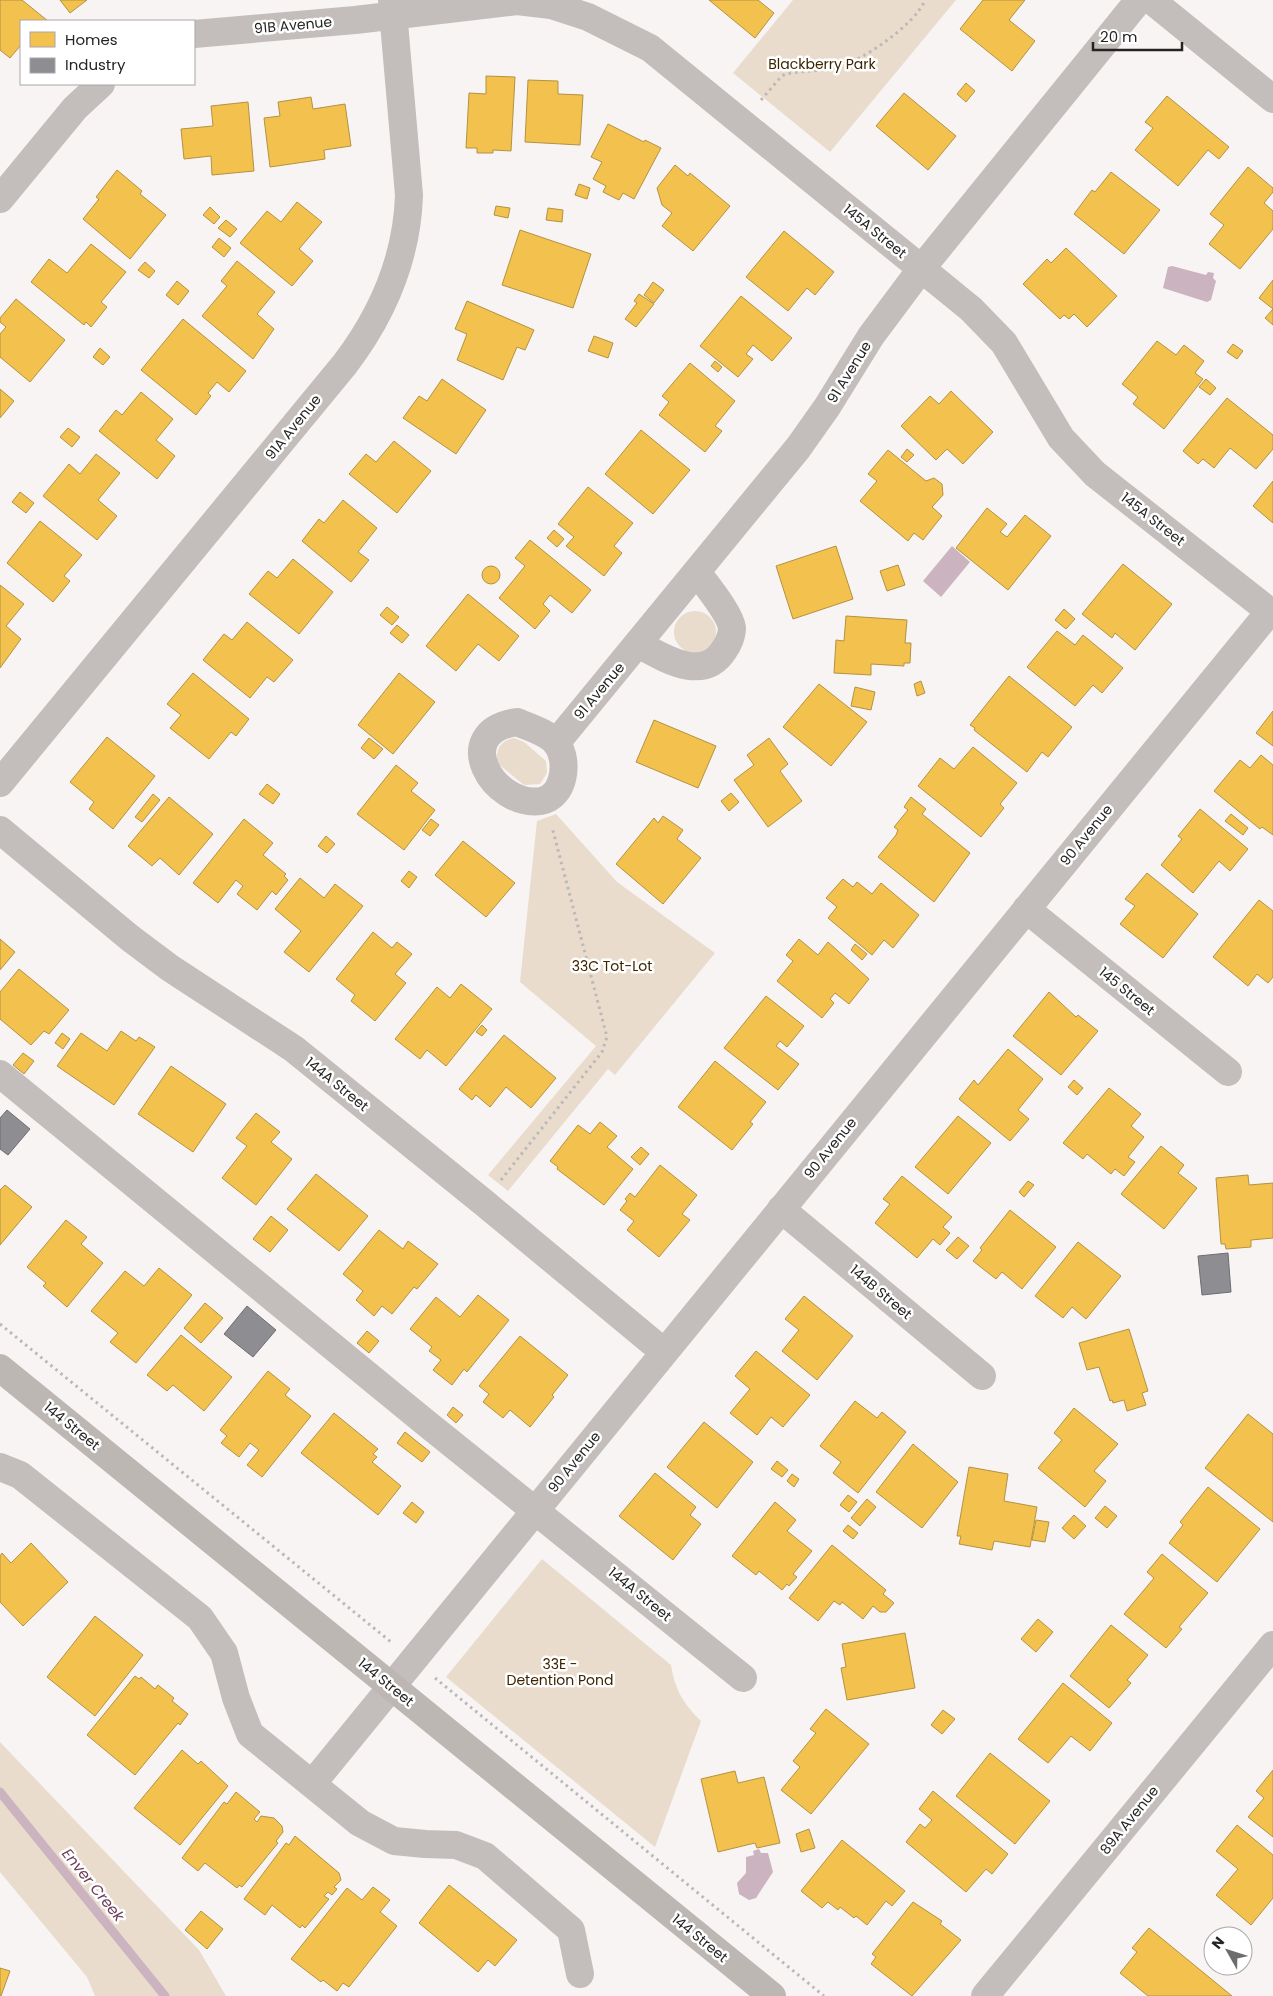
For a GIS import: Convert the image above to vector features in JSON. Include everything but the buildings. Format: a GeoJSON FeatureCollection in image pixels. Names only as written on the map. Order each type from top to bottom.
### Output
{"type":"FeatureCollection","features":[{"type":"Feature","properties":{"kind":"main road","name":"144 Street"},"geometry":{"type":"LineString","coordinates":[[0,1368],[772,1996]]}},
{"type":"Feature","properties":{"kind":"street","name":"91 Avenue"},"geometry":{"type":"LineString","coordinates":[[556,743],[798,448],[827,407],[871,336],[921,269],[1139,0]]}},
{"type":"Feature","properties":{"kind":"street"},"geometry":{"type":"LineString","coordinates":[[1151,0],[1273,99]]}},
{"type":"Feature","properties":{"kind":"street","name":"145A Street"},"geometry":{"type":"LineString","coordinates":[[392,8],[517,1],[551,5],[579,14],[650,48],[989,326],[1004,343],[1061,438],[1095,474],[1271,612]]}},
{"type":"Feature","properties":{"kind":"street","name":"91B Avenue"},"geometry":{"type":"LineString","coordinates":[[195,34],[392,8]]}},
{"type":"Feature","properties":{"kind":"street","name":"91A Avenue"},"geometry":{"type":"LineString","coordinates":[[0,783],[345,364],[358,347],[379,310],[398,267],[409,219],[410,196],[392,8]]}},
{"type":"Feature","properties":{"kind":"street"},"geometry":{"type":"LineString","coordinates":[[0,199],[75,108],[99,85]]}},
{"type":"Feature","properties":{"kind":"street"},"geometry":{"type":"LineString","coordinates":[[638,644],[666,659],[692,668],[709,664],[720,656],[728,644],[732,628],[697,572]]}},
{"type":"Feature","properties":{"kind":"street","name":"90 Avenue"},"geometry":{"type":"LineString","coordinates":[[312,1784],[780,1209],[1271,612]]}},
{"type":"Feature","properties":{"kind":"street"},"geometry":{"type":"LineString","coordinates":[[517,722],[556,743],[562,755],[564,770],[558,788],[545,800],[529,802],[512,796],[492,779],[484,768],[481,756],[483,744],[491,731],[504,724],[517,722]]}},
{"type":"Feature","properties":{"kind":"street","name":"144A Street"},"geometry":{"type":"LineString","coordinates":[[0,830],[130,938],[170,968],[294,1049],[664,1352]]}},
{"type":"Feature","properties":{"kind":"street","name":"145 Street"},"geometry":{"type":"LineString","coordinates":[[1026,909],[1228,1072]]}},
{"type":"Feature","properties":{"kind":"street","name":"144A Street"},"geometry":{"type":"LineString","coordinates":[[0,1074],[513,1494],[536,1510],[743,1678]]}},
{"type":"Feature","properties":{"kind":"street","name":"144B Street"},"geometry":{"type":"LineString","coordinates":[[780,1209],[982,1376]]}},
{"type":"Feature","properties":{"kind":"street"},"geometry":{"type":"LineString","coordinates":[[0,1467],[20,1475],[200,1618],[224,1654],[236,1698],[250,1734],[360,1823],[394,1840],[425,1844],[456,1844],[485,1856],[571,1930],[580,1974]]}},
{"type":"Feature","properties":{"kind":"street","name":"89A Avenue"},"geometry":{"type":"LineString","coordinates":[[985,1996],[1273,1645]]}},
{"type":"Feature","properties":{"kind":"path"},"geometry":{"type":"LineString","coordinates":[[759,102],[785,74],[836,68],[871,53],[905,27],[925,0]]}},
{"type":"Feature","properties":{"kind":"path"},"geometry":{"type":"LineString","coordinates":[[483,1202],[602,1052],[607,1037],[545,800]]}},
{"type":"Feature","properties":{"kind":"path"},"geometry":{"type":"LineString","coordinates":[[0,1324],[394,1644]]}},
{"type":"Feature","properties":{"kind":"path"},"geometry":{"type":"LineString","coordinates":[[433,1676],[824,1996]]}},
{"type":"Feature","properties":{"kind":"green space","name":"Blackberry Park"},"geometry":{"type":"Polygon","coordinates":[[[793,0],[956,0],[830,152],[733,73],[793,0]]]}},
{"type":"Feature","properties":{"kind":"green space"},"geometry":{"type":"Polygon","coordinates":[[[695,611],[710,617],[716,632],[710,647],[695,653],[680,647],[674,632],[680,617],[695,611]]]}},
{"type":"Feature","properties":{"kind":"green space"},"geometry":{"type":"Polygon","coordinates":[[[514,738],[524,742],[546,761],[547,773],[540,784],[524,785],[497,763],[497,754],[500,746],[505,741],[514,738]]]}},
{"type":"Feature","properties":{"kind":"green space","name":"33C Tot-Lot"},"geometry":{"type":"Polygon","coordinates":[[[556,814],[617,882],[715,953],[615,1075],[608,1069],[508,1191],[488,1175],[596,1046],[520,982],[537,821],[556,814]]]}},
{"type":"Feature","properties":{"kind":"green space","name":"33E - Detention Pond"},"geometry":{"type":"Polygon","coordinates":[[[542,1559],[671,1665],[681,1696],[701,1721],[655,1847],[446,1677],[542,1559]]]}},
{"type":"Feature","properties":{"kind":"green space"},"geometry":{"type":"Polygon","coordinates":[[[0,1742],[199,1950],[226,1996],[95,1996],[87,1977],[0,1872],[0,1742]]]}},
{"type":"Feature","properties":{"kind":"shaded area"},"geometry":{"type":"Polygon","coordinates":[[[1172,266],[1206,275],[1208,272],[1214,273],[1213,278],[1216,281],[1211,300],[1207,302],[1163,288],[1168,267],[1172,266]]]}},
{"type":"Feature","properties":{"kind":"shaded area"},"geometry":{"type":"Polygon","coordinates":[[[952,546],[970,562],[941,597],[923,581],[952,546]]]}},
{"type":"Feature","properties":{"kind":"shaded area"},"geometry":{"type":"Polygon","coordinates":[[[759,1849],[761,1853],[768,1853],[773,1872],[756,1898],[749,1900],[739,1894],[737,1883],[746,1873],[746,1857],[754,1855],[753,1851],[759,1849]]]}},
{"type":"Feature","properties":{"kind":"waterway","name":"Enver Creek"},"geometry":{"type":"LineString","coordinates":[[0,1792],[165,1996]]}}]}
